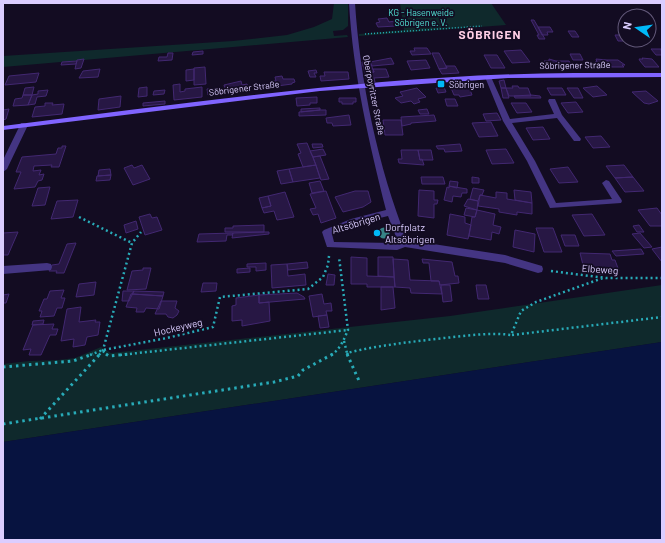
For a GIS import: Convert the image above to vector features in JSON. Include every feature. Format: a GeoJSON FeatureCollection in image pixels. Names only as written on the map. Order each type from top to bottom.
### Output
{"type":"FeatureCollection","features":[{"type":"Feature","properties":{"kind":"street","name":"Oberpoyritzer Straße"},"geometry":{"type":"LineString","coordinates":[[352,3],[353,35],[365,112],[391,212]]}},
{"type":"Feature","properties":{"kind":"street","name":"Söbrigener Straße"},"geometry":{"type":"LineString","coordinates":[[3,128],[320,89],[488,77],[662,75]]}},
{"type":"Feature","properties":{"kind":"street"},"geometry":{"type":"LineString","coordinates":[[488,77],[507,121],[531,161],[553,206],[618,201],[606,183]]}},
{"type":"Feature","properties":{"kind":"street"},"geometry":{"type":"LineString","coordinates":[[552,101],[559,116],[576,139]]}},
{"type":"Feature","properties":{"kind":"street"},"geometry":{"type":"LineString","coordinates":[[507,121],[559,116]]}},
{"type":"Feature","properties":{"kind":"street"},"geometry":{"type":"LineString","coordinates":[[3,169],[24,125]]}},
{"type":"Feature","properties":{"kind":"street","name":"Altsöbrigen"},"geometry":{"type":"LineString","coordinates":[[403,243],[391,212],[354,221],[327,232],[334,246],[397,247],[403,243],[499,258],[538,268]]}},
{"type":"Feature","properties":{"kind":"street"},"geometry":{"type":"LineString","coordinates":[[3,270],[46,267]]}},
{"type":"Feature","properties":{"kind":"path"},"geometry":{"type":"LineString","coordinates":[[353,35],[482,26]]}},
{"type":"Feature","properties":{"kind":"path"},"geometry":{"type":"LineString","coordinates":[[78,218],[132,243]]}},
{"type":"Feature","properties":{"kind":"path"},"geometry":{"type":"LineString","coordinates":[[40,419],[103,350],[132,243],[141,232]]}},
{"type":"Feature","properties":{"kind":"path"},"geometry":{"type":"LineString","coordinates":[[3,424],[274,382],[298,376],[303,370],[334,353],[344,340],[348,330],[334,246]]}},
{"type":"Feature","properties":{"kind":"path","name":"Hockeyweg"},"geometry":{"type":"LineString","coordinates":[[3,368],[73,361],[103,350],[167,338],[214,326],[220,297],[308,289],[323,277],[334,246]]}},
{"type":"Feature","properties":{"kind":"path","name":"Elbeweg"},"geometry":{"type":"LineString","coordinates":[[538,268],[571,275],[603,278],[662,278]]}},
{"type":"Feature","properties":{"kind":"path"},"geometry":{"type":"LineString","coordinates":[[511,335],[521,311],[531,305],[603,278]]}},
{"type":"Feature","properties":{"kind":"path"},"geometry":{"type":"LineString","coordinates":[[348,353],[381,344],[496,333],[511,335],[662,317]]}},
{"type":"Feature","properties":{"kind":"path"},"geometry":{"type":"LineString","coordinates":[[103,350],[109,356],[348,330]]}},
{"type":"Feature","properties":{"kind":"path"},"geometry":{"type":"LineString","coordinates":[[344,340],[360,383]]}},
{"type":"Feature","properties":{"kind":"green space"},"geometry":{"type":"Polygon","coordinates":[[[334,3],[348,3],[348,26],[343,30],[333,31],[334,36],[347,35],[348,37],[3,67],[3,56],[233,41],[287,35],[314,27],[332,19],[334,3]]]}},
{"type":"Feature","properties":{"kind":"green space","name":"KG - Hasenweide Söbrigen e. V."},"geometry":{"type":"Polygon","coordinates":[[[400,3],[491,3],[506,25],[359,36],[359,34],[404,30],[400,3]]]}},
{"type":"Feature","properties":{"kind":"green space"},"geometry":{"type":"Polygon","coordinates":[[[662,285],[662,342],[3,442],[3,364],[75,358],[101,347],[111,353],[450,316],[662,285]]]}},
{"type":"Feature","properties":{"kind":"shaded area"},"geometry":{"type":"Polygon","coordinates":[[[662,342],[662,540],[3,540],[3,442],[662,342]]]}},
{"type":"Feature","properties":{"kind":"building"},"geometry":{"type":"Polygon","coordinates":[[[387,18],[389,22],[395,21],[397,26],[378,27],[376,23],[380,22],[378,19],[387,18]]]}},
{"type":"Feature","properties":{"kind":"building"},"geometry":{"type":"Polygon","coordinates":[[[531,20],[534,20],[545,39],[539,39],[537,35],[539,35],[531,20]]]}},
{"type":"Feature","properties":{"kind":"building"},"geometry":{"type":"Polygon","coordinates":[[[538,27],[550,27],[553,32],[547,32],[548,35],[542,35],[538,27]]]}},
{"type":"Feature","properties":{"kind":"building"},"geometry":{"type":"Polygon","coordinates":[[[568,31],[575,31],[579,37],[572,37],[568,31]]]}},
{"type":"Feature","properties":{"kind":"building"},"geometry":{"type":"Polygon","coordinates":[[[414,48],[427,48],[431,54],[412,55],[410,51],[415,51],[414,48]]]}},
{"type":"Feature","properties":{"kind":"building"},"geometry":{"type":"Polygon","coordinates":[[[651,49],[661,49],[662,55],[656,55],[651,49]]]}},
{"type":"Feature","properties":{"kind":"building"},"geometry":{"type":"Polygon","coordinates":[[[521,50],[530,62],[512,63],[504,51],[521,50]]]}},
{"type":"Feature","properties":{"kind":"building"},"geometry":{"type":"Polygon","coordinates":[[[203,51],[203,54],[192,55],[193,52],[203,51]]]}},
{"type":"Feature","properties":{"kind":"building"},"geometry":{"type":"Polygon","coordinates":[[[168,53],[173,53],[172,60],[158,61],[159,57],[167,57],[168,53]]]}},
{"type":"Feature","properties":{"kind":"building"},"geometry":{"type":"Polygon","coordinates":[[[432,53],[439,53],[447,68],[439,69],[432,53]]]}},
{"type":"Feature","properties":{"kind":"building"},"geometry":{"type":"Polygon","coordinates":[[[570,54],[580,54],[583,60],[573,60],[570,54]]]}},
{"type":"Feature","properties":{"kind":"building"},"geometry":{"type":"Polygon","coordinates":[[[484,55],[497,55],[505,68],[491,68],[484,55]]]}},
{"type":"Feature","properties":{"kind":"building"},"geometry":{"type":"Polygon","coordinates":[[[391,58],[394,64],[372,66],[370,62],[391,58]]]}},
{"type":"Feature","properties":{"kind":"building"},"geometry":{"type":"Polygon","coordinates":[[[642,58],[652,59],[659,67],[645,67],[639,59],[643,59],[642,58]]]}},
{"type":"Feature","properties":{"kind":"building"},"geometry":{"type":"Polygon","coordinates":[[[84,59],[81,68],[75,69],[77,60],[84,59]]]}},
{"type":"Feature","properties":{"kind":"building"},"geometry":{"type":"Polygon","coordinates":[[[549,59],[556,61],[560,67],[548,67],[544,61],[549,61],[549,59]]]}},
{"type":"Feature","properties":{"kind":"building"},"geometry":{"type":"Polygon","coordinates":[[[596,59],[607,60],[612,67],[601,67],[595,62],[597,62],[596,59]]]}},
{"type":"Feature","properties":{"kind":"building"},"geometry":{"type":"Polygon","coordinates":[[[426,60],[430,68],[411,70],[407,61],[426,60]]]}},
{"type":"Feature","properties":{"kind":"building"},"geometry":{"type":"Polygon","coordinates":[[[607,60],[618,60],[625,65],[622,65],[624,67],[612,67],[607,60]]]}},
{"type":"Feature","properties":{"kind":"building"},"geometry":{"type":"Polygon","coordinates":[[[77,61],[76,64],[61,65],[62,62],[77,61]]]}},
{"type":"Feature","properties":{"kind":"building"},"geometry":{"type":"Polygon","coordinates":[[[556,61],[569,61],[573,67],[560,67],[556,61]]]}},
{"type":"Feature","properties":{"kind":"building"},"geometry":{"type":"Polygon","coordinates":[[[362,62],[370,62],[374,72],[365,73],[362,62]]]}},
{"type":"Feature","properties":{"kind":"building"},"geometry":{"type":"Polygon","coordinates":[[[446,66],[455,66],[459,73],[442,74],[439,69],[447,68],[446,66]]]}},
{"type":"Feature","properties":{"kind":"building"},"geometry":{"type":"Polygon","coordinates":[[[205,67],[206,84],[194,85],[194,68],[205,67]]]}},
{"type":"Feature","properties":{"kind":"building"},"geometry":{"type":"Polygon","coordinates":[[[100,69],[98,77],[79,78],[83,71],[100,69]]]}},
{"type":"Feature","properties":{"kind":"building"},"geometry":{"type":"Polygon","coordinates":[[[194,69],[194,80],[186,81],[186,70],[194,69]]]}},
{"type":"Feature","properties":{"kind":"building"},"geometry":{"type":"Polygon","coordinates":[[[373,69],[386,69],[389,77],[374,78],[375,82],[367,82],[365,73],[374,72],[373,69]]]}},
{"type":"Feature","properties":{"kind":"building"},"geometry":{"type":"Polygon","coordinates":[[[316,70],[317,73],[314,73],[316,77],[310,77],[308,71],[316,70]]]}},
{"type":"Feature","properties":{"kind":"building"},"geometry":{"type":"Polygon","coordinates":[[[324,72],[348,72],[349,79],[321,81],[320,76],[325,76],[324,72]]]}},
{"type":"Feature","properties":{"kind":"building"},"geometry":{"type":"Polygon","coordinates":[[[39,73],[36,82],[5,85],[9,76],[39,73]]]}},
{"type":"Feature","properties":{"kind":"building"},"geometry":{"type":"Polygon","coordinates":[[[282,76],[283,79],[294,79],[295,82],[292,84],[277,86],[276,82],[273,81],[276,81],[275,77],[282,76]]]}},
{"type":"Feature","properties":{"kind":"building"},"geometry":{"type":"Polygon","coordinates":[[[504,80],[506,88],[501,88],[499,81],[504,80]]]}},
{"type":"Feature","properties":{"kind":"building"},"geometry":{"type":"Polygon","coordinates":[[[241,81],[242,85],[247,84],[248,88],[243,88],[244,91],[226,93],[224,85],[241,81]]]}},
{"type":"Feature","properties":{"kind":"building"},"geometry":{"type":"Polygon","coordinates":[[[180,84],[180,92],[185,91],[185,89],[202,87],[202,97],[174,100],[173,85],[180,84]]]}},
{"type":"Feature","properties":{"kind":"building"},"geometry":{"type":"Polygon","coordinates":[[[512,86],[528,88],[531,96],[509,96],[506,88],[513,88],[512,86]]]}},
{"type":"Feature","properties":{"kind":"building"},"geometry":{"type":"Polygon","coordinates":[[[597,86],[607,95],[593,97],[583,88],[597,86]]]}},
{"type":"Feature","properties":{"kind":"building"},"geometry":{"type":"Polygon","coordinates":[[[34,87],[32,95],[23,95],[25,88],[34,87]]]}},
{"type":"Feature","properties":{"kind":"building"},"geometry":{"type":"Polygon","coordinates":[[[147,87],[147,96],[138,97],[139,88],[147,87]]]}},
{"type":"Feature","properties":{"kind":"building"},"geometry":{"type":"Polygon","coordinates":[[[444,87],[446,92],[438,93],[436,88],[444,87]]]}},
{"type":"Feature","properties":{"kind":"building"},"geometry":{"type":"Polygon","coordinates":[[[469,87],[472,95],[460,97],[459,95],[454,95],[451,88],[469,87]]]}},
{"type":"Feature","properties":{"kind":"building"},"geometry":{"type":"Polygon","coordinates":[[[219,88],[220,93],[208,95],[207,89],[219,88]]]}},
{"type":"Feature","properties":{"kind":"building"},"geometry":{"type":"Polygon","coordinates":[[[417,88],[426,97],[418,99],[420,102],[414,104],[411,101],[401,103],[395,98],[403,96],[400,92],[417,88]]]}},
{"type":"Feature","properties":{"kind":"building"},"geometry":{"type":"Polygon","coordinates":[[[501,88],[506,88],[509,98],[503,98],[501,88]]]}},
{"type":"Feature","properties":{"kind":"building"},"geometry":{"type":"Polygon","coordinates":[[[547,88],[562,88],[566,95],[551,95],[547,88]]]}},
{"type":"Feature","properties":{"kind":"building"},"geometry":{"type":"Polygon","coordinates":[[[567,88],[578,88],[583,98],[574,98],[567,88]]]}},
{"type":"Feature","properties":{"kind":"building"},"geometry":{"type":"Polygon","coordinates":[[[48,90],[46,96],[37,97],[35,104],[28,105],[32,95],[38,94],[38,91],[48,90]]]}},
{"type":"Feature","properties":{"kind":"building"},"geometry":{"type":"Polygon","coordinates":[[[165,90],[164,94],[153,95],[154,91],[165,90]]]}},
{"type":"Feature","properties":{"kind":"building"},"geometry":{"type":"Polygon","coordinates":[[[646,91],[658,101],[649,104],[644,103],[632,92],[646,91]]]}},
{"type":"Feature","properties":{"kind":"building"},"geometry":{"type":"Polygon","coordinates":[[[23,95],[32,95],[28,105],[13,106],[15,99],[22,98],[23,95]]]}},
{"type":"Feature","properties":{"kind":"building"},"geometry":{"type":"Polygon","coordinates":[[[121,96],[120,107],[98,110],[99,99],[121,96]]]}},
{"type":"Feature","properties":{"kind":"building"},"geometry":{"type":"Polygon","coordinates":[[[514,96],[540,96],[541,98],[515,98],[514,96]]]}},
{"type":"Feature","properties":{"kind":"building"},"geometry":{"type":"Polygon","coordinates":[[[317,97],[317,103],[297,106],[296,98],[317,97]]]}},
{"type":"Feature","properties":{"kind":"building"},"geometry":{"type":"Polygon","coordinates":[[[339,98],[356,98],[356,102],[353,102],[353,104],[342,104],[342,102],[339,102],[339,98]]]}},
{"type":"Feature","properties":{"kind":"building"},"geometry":{"type":"Polygon","coordinates":[[[445,99],[455,99],[458,106],[447,106],[445,99]]]}},
{"type":"Feature","properties":{"kind":"building"},"geometry":{"type":"Polygon","coordinates":[[[165,101],[165,104],[143,106],[143,103],[165,101]]]}},
{"type":"Feature","properties":{"kind":"building"},"geometry":{"type":"Polygon","coordinates":[[[576,102],[583,112],[568,113],[561,103],[576,102]]]}},
{"type":"Feature","properties":{"kind":"building"},"geometry":{"type":"Polygon","coordinates":[[[45,103],[53,103],[52,105],[64,104],[62,114],[32,117],[35,107],[45,106],[45,103]]]}},
{"type":"Feature","properties":{"kind":"building"},"geometry":{"type":"Polygon","coordinates":[[[511,103],[526,103],[532,112],[517,113],[511,103]]]}},
{"type":"Feature","properties":{"kind":"building"},"geometry":{"type":"Polygon","coordinates":[[[320,108],[320,110],[301,112],[301,109],[320,108]]]}},
{"type":"Feature","properties":{"kind":"building"},"geometry":{"type":"Polygon","coordinates":[[[9,109],[6,119],[3,120],[3,110],[9,109]]]}},
{"type":"Feature","properties":{"kind":"building"},"geometry":{"type":"Polygon","coordinates":[[[427,109],[429,114],[420,114],[418,110],[427,109]]]}},
{"type":"Feature","properties":{"kind":"building"},"geometry":{"type":"Polygon","coordinates":[[[326,110],[326,115],[299,116],[299,112],[326,110]]]}},
{"type":"Feature","properties":{"kind":"building"},"geometry":{"type":"Polygon","coordinates":[[[497,113],[501,120],[486,121],[483,114],[497,113]]]}},
{"type":"Feature","properties":{"kind":"building"},"geometry":{"type":"Polygon","coordinates":[[[349,115],[351,125],[333,126],[332,123],[327,123],[326,118],[349,115]]]}},
{"type":"Feature","properties":{"kind":"building"},"geometry":{"type":"Polygon","coordinates":[[[434,115],[436,121],[411,123],[402,126],[401,117],[434,115]]]}},
{"type":"Feature","properties":{"kind":"building"},"geometry":{"type":"Polygon","coordinates":[[[383,120],[401,120],[403,135],[385,135],[383,120]]]}},
{"type":"Feature","properties":{"kind":"building"},"geometry":{"type":"Polygon","coordinates":[[[491,122],[498,136],[479,137],[472,123],[491,122]]]}},
{"type":"Feature","properties":{"kind":"building"},"geometry":{"type":"Polygon","coordinates":[[[543,127],[550,139],[533,140],[526,128],[543,127]]]}},
{"type":"Feature","properties":{"kind":"building"},"geometry":{"type":"Polygon","coordinates":[[[601,136],[610,147],[593,148],[585,137],[601,136]]]}},
{"type":"Feature","properties":{"kind":"building"},"geometry":{"type":"Polygon","coordinates":[[[307,143],[316,165],[303,167],[298,154],[301,153],[297,144],[307,143]]]}},
{"type":"Feature","properties":{"kind":"building"},"geometry":{"type":"Polygon","coordinates":[[[312,144],[322,144],[323,147],[313,148],[312,144]]]}},
{"type":"Feature","properties":{"kind":"building"},"geometry":{"type":"Polygon","coordinates":[[[460,144],[462,151],[445,152],[444,149],[438,149],[436,146],[460,144]]]}},
{"type":"Feature","properties":{"kind":"building"},"geometry":{"type":"Polygon","coordinates":[[[62,146],[66,146],[59,167],[51,167],[52,165],[34,166],[33,171],[41,170],[39,175],[44,174],[42,180],[38,181],[35,187],[14,189],[21,172],[16,172],[22,157],[56,154],[58,148],[62,148],[62,146]]]}},
{"type":"Feature","properties":{"kind":"building"},"geometry":{"type":"Polygon","coordinates":[[[323,149],[326,155],[313,157],[310,151],[323,149]]]}},
{"type":"Feature","properties":{"kind":"building"},"geometry":{"type":"Polygon","coordinates":[[[506,149],[514,163],[492,164],[486,150],[506,149]]]}},
{"type":"Feature","properties":{"kind":"building"},"geometry":{"type":"Polygon","coordinates":[[[401,150],[418,150],[420,160],[422,159],[424,165],[399,163],[398,159],[402,159],[401,150]]]}},
{"type":"Feature","properties":{"kind":"building"},"geometry":{"type":"Polygon","coordinates":[[[418,150],[431,150],[433,160],[420,160],[418,150]]]}},
{"type":"Feature","properties":{"kind":"building"},"geometry":{"type":"Polygon","coordinates":[[[320,156],[329,179],[321,180],[313,157],[320,156]]]}},
{"type":"Feature","properties":{"kind":"building"},"geometry":{"type":"Polygon","coordinates":[[[132,165],[134,168],[142,165],[150,179],[133,185],[124,168],[132,165]]]}},
{"type":"Feature","properties":{"kind":"building"},"geometry":{"type":"Polygon","coordinates":[[[316,165],[320,178],[293,182],[289,169],[316,165]]]}},
{"type":"Feature","properties":{"kind":"building"},"geometry":{"type":"Polygon","coordinates":[[[624,165],[633,177],[615,178],[606,166],[624,165]]]}},
{"type":"Feature","properties":{"kind":"building"},"geometry":{"type":"Polygon","coordinates":[[[568,167],[578,182],[559,183],[550,169],[568,167]]]}},
{"type":"Feature","properties":{"kind":"building"},"geometry":{"type":"Polygon","coordinates":[[[110,169],[111,175],[98,176],[99,170],[110,169]]]}},
{"type":"Feature","properties":{"kind":"building"},"geometry":{"type":"Polygon","coordinates":[[[289,169],[293,182],[281,184],[277,171],[289,169]]]}},
{"type":"Feature","properties":{"kind":"building"},"geometry":{"type":"Polygon","coordinates":[[[111,175],[110,180],[96,181],[97,176],[111,175]]]}},
{"type":"Feature","properties":{"kind":"building"},"geometry":{"type":"Polygon","coordinates":[[[421,177],[443,177],[445,184],[422,184],[421,177]]]}},
{"type":"Feature","properties":{"kind":"building"},"geometry":{"type":"Polygon","coordinates":[[[472,177],[479,178],[479,183],[472,183],[472,177]]]}},
{"type":"Feature","properties":{"kind":"building"},"geometry":{"type":"Polygon","coordinates":[[[633,177],[644,191],[625,192],[615,178],[633,177]]]}},
{"type":"Feature","properties":{"kind":"building"},"geometry":{"type":"Polygon","coordinates":[[[320,181],[324,191],[312,193],[309,183],[320,181]]]}},
{"type":"Feature","properties":{"kind":"building"},"geometry":{"type":"Polygon","coordinates":[[[450,181],[458,182],[457,188],[449,186],[450,181]]]}},
{"type":"Feature","properties":{"kind":"building"},"geometry":{"type":"Polygon","coordinates":[[[449,186],[467,189],[467,193],[462,193],[461,197],[453,196],[452,202],[444,200],[447,187],[449,188],[449,186]]]}},
{"type":"Feature","properties":{"kind":"building"},"geometry":{"type":"Polygon","coordinates":[[[50,187],[45,205],[32,206],[38,188],[50,187]]]}},
{"type":"Feature","properties":{"kind":"building"},"geometry":{"type":"Polygon","coordinates":[[[473,188],[484,190],[478,201],[470,199],[473,188]]]}},
{"type":"Feature","properties":{"kind":"building"},"geometry":{"type":"Polygon","coordinates":[[[419,190],[434,191],[434,200],[438,200],[437,204],[434,204],[434,218],[418,216],[419,190]]]}},
{"type":"Feature","properties":{"kind":"building"},"geometry":{"type":"Polygon","coordinates":[[[514,190],[531,192],[532,203],[515,200],[514,190]]]}},
{"type":"Feature","properties":{"kind":"building"},"geometry":{"type":"Polygon","coordinates":[[[326,191],[336,218],[321,223],[318,214],[313,215],[310,209],[316,208],[310,194],[326,191]]]}},
{"type":"Feature","properties":{"kind":"building"},"geometry":{"type":"Polygon","coordinates":[[[355,191],[368,191],[371,202],[363,207],[343,212],[335,197],[355,191]]]}},
{"type":"Feature","properties":{"kind":"building"},"geometry":{"type":"Polygon","coordinates":[[[285,192],[294,217],[277,220],[274,211],[264,213],[262,208],[271,206],[268,196],[285,192]]]}},
{"type":"Feature","properties":{"kind":"building"},"geometry":{"type":"Polygon","coordinates":[[[496,192],[507,193],[507,199],[532,203],[532,214],[517,212],[517,215],[499,212],[499,209],[478,206],[480,195],[496,198],[496,192]]]}},
{"type":"Feature","properties":{"kind":"building"},"geometry":{"type":"Polygon","coordinates":[[[268,196],[271,206],[262,208],[259,198],[268,196]]]}},
{"type":"Feature","properties":{"kind":"building"},"geometry":{"type":"Polygon","coordinates":[[[468,199],[478,201],[477,210],[464,206],[468,199]]]}},
{"type":"Feature","properties":{"kind":"building"},"geometry":{"type":"Polygon","coordinates":[[[78,200],[73,217],[51,219],[57,201],[78,200]]]}},
{"type":"Feature","properties":{"kind":"building"},"geometry":{"type":"Polygon","coordinates":[[[466,208],[477,210],[475,217],[464,215],[466,208]]]}},
{"type":"Feature","properties":{"kind":"building"},"geometry":{"type":"Polygon","coordinates":[[[657,208],[662,215],[662,226],[650,226],[638,210],[657,208]]]}},
{"type":"Feature","properties":{"kind":"building"},"geometry":{"type":"Polygon","coordinates":[[[477,210],[495,214],[493,225],[501,227],[499,234],[492,232],[491,240],[469,236],[472,217],[475,217],[477,210]]]}},
{"type":"Feature","properties":{"kind":"building"},"geometry":{"type":"Polygon","coordinates":[[[150,214],[152,218],[157,217],[162,230],[145,235],[139,217],[150,214]]]}},
{"type":"Feature","properties":{"kind":"building"},"geometry":{"type":"Polygon","coordinates":[[[450,214],[465,217],[465,223],[471,225],[468,239],[447,235],[450,214]]]}},
{"type":"Feature","properties":{"kind":"building"},"geometry":{"type":"Polygon","coordinates":[[[592,214],[605,235],[584,236],[572,215],[592,214]]]}},
{"type":"Feature","properties":{"kind":"building"},"geometry":{"type":"Polygon","coordinates":[[[136,221],[138,229],[126,233],[124,225],[136,221]]]}},
{"type":"Feature","properties":{"kind":"building"},"geometry":{"type":"Polygon","coordinates":[[[264,225],[264,232],[225,232],[225,228],[233,228],[233,226],[264,225]]]}},
{"type":"Feature","properties":{"kind":"building"},"geometry":{"type":"Polygon","coordinates":[[[639,225],[644,232],[637,232],[633,226],[639,225]]]}},
{"type":"Feature","properties":{"kind":"building"},"geometry":{"type":"Polygon","coordinates":[[[536,228],[553,228],[562,252],[544,252],[536,228]]]}},
{"type":"Feature","properties":{"kind":"building"},"geometry":{"type":"Polygon","coordinates":[[[515,230],[535,234],[534,252],[513,247],[515,230]]]}},
{"type":"Feature","properties":{"kind":"building"},"geometry":{"type":"Polygon","coordinates":[[[18,232],[8,255],[3,255],[3,233],[18,232]]]}},
{"type":"Feature","properties":{"kind":"building"},"geometry":{"type":"Polygon","coordinates":[[[269,232],[269,234],[232,238],[233,233],[269,232]]]}},
{"type":"Feature","properties":{"kind":"building"},"geometry":{"type":"Polygon","coordinates":[[[233,233],[232,235],[227,235],[226,241],[197,242],[199,234],[233,233]]]}},
{"type":"Feature","properties":{"kind":"building"},"geometry":{"type":"Polygon","coordinates":[[[640,233],[652,247],[644,248],[632,234],[640,233]]]}},
{"type":"Feature","properties":{"kind":"building"},"geometry":{"type":"Polygon","coordinates":[[[561,235],[575,235],[579,246],[565,246],[561,235]]]}},
{"type":"Feature","properties":{"kind":"building"},"geometry":{"type":"Polygon","coordinates":[[[76,243],[64,273],[49,271],[52,265],[59,264],[67,244],[76,243]]]}},
{"type":"Feature","properties":{"kind":"building"},"geometry":{"type":"Polygon","coordinates":[[[662,247],[662,262],[652,249],[662,247]]]}},
{"type":"Feature","properties":{"kind":"building"},"geometry":{"type":"Polygon","coordinates":[[[641,249],[644,254],[616,256],[612,251],[641,249]]]}},
{"type":"Feature","properties":{"kind":"building"},"geometry":{"type":"Polygon","coordinates":[[[580,253],[610,254],[612,260],[615,260],[619,271],[604,270],[606,274],[597,274],[596,270],[584,269],[580,253]]]}},
{"type":"Feature","properties":{"kind":"building"},"geometry":{"type":"Polygon","coordinates":[[[351,257],[367,258],[367,276],[394,277],[395,287],[367,287],[367,284],[351,284],[351,257]]]}},
{"type":"Feature","properties":{"kind":"building"},"geometry":{"type":"Polygon","coordinates":[[[378,257],[393,257],[394,277],[378,276],[378,257]]]}},
{"type":"Feature","properties":{"kind":"building"},"geometry":{"type":"Polygon","coordinates":[[[393,259],[408,260],[410,280],[439,281],[442,294],[411,293],[410,288],[395,287],[393,259]]]}},
{"type":"Feature","properties":{"kind":"building"},"geometry":{"type":"Polygon","coordinates":[[[422,259],[452,262],[455,276],[458,276],[459,283],[440,285],[439,281],[431,281],[429,263],[423,263],[422,259]]]}},
{"type":"Feature","properties":{"kind":"building"},"geometry":{"type":"Polygon","coordinates":[[[307,262],[308,268],[288,270],[287,264],[307,262]]]}},
{"type":"Feature","properties":{"kind":"building"},"geometry":{"type":"Polygon","coordinates":[[[266,263],[266,270],[256,271],[256,267],[247,267],[247,264],[266,263]]]}},
{"type":"Feature","properties":{"kind":"building"},"geometry":{"type":"Polygon","coordinates":[[[287,264],[288,276],[305,274],[306,285],[272,288],[271,265],[287,264]]]}},
{"type":"Feature","properties":{"kind":"building"},"geometry":{"type":"Polygon","coordinates":[[[143,268],[151,268],[146,289],[127,290],[132,271],[143,270],[143,268]]]}},
{"type":"Feature","properties":{"kind":"building"},"geometry":{"type":"Polygon","coordinates":[[[250,268],[250,272],[237,273],[237,269],[250,268]]]}},
{"type":"Feature","properties":{"kind":"building"},"geometry":{"type":"Polygon","coordinates":[[[328,274],[335,275],[334,285],[326,285],[328,274]]]}},
{"type":"Feature","properties":{"kind":"building"},"geometry":{"type":"Polygon","coordinates":[[[96,282],[94,295],[76,297],[79,284],[96,282]]]}},
{"type":"Feature","properties":{"kind":"building"},"geometry":{"type":"Polygon","coordinates":[[[203,283],[217,283],[216,291],[201,292],[203,283]]]}},
{"type":"Feature","properties":{"kind":"building"},"geometry":{"type":"Polygon","coordinates":[[[441,285],[450,285],[452,301],[443,302],[441,285]]]}},
{"type":"Feature","properties":{"kind":"building"},"geometry":{"type":"Polygon","coordinates":[[[476,285],[486,285],[489,299],[478,299],[476,285]]]}},
{"type":"Feature","properties":{"kind":"building"},"geometry":{"type":"Polygon","coordinates":[[[381,287],[393,287],[395,308],[381,310],[381,287]]]}},
{"type":"Feature","properties":{"kind":"building"},"geometry":{"type":"Polygon","coordinates":[[[64,290],[61,298],[65,298],[62,308],[57,308],[54,316],[40,317],[42,311],[39,311],[44,299],[47,299],[50,291],[64,290]]]}},
{"type":"Feature","properties":{"kind":"building"},"geometry":{"type":"Polygon","coordinates":[[[123,291],[134,291],[129,301],[122,301],[123,291]]]}},
{"type":"Feature","properties":{"kind":"building"},"geometry":{"type":"Polygon","coordinates":[[[134,291],[164,292],[163,296],[132,294],[134,291]]]}},
{"type":"Feature","properties":{"kind":"building"},"geometry":{"type":"Polygon","coordinates":[[[297,293],[305,299],[259,303],[259,295],[297,293]]]}},
{"type":"Feature","properties":{"kind":"building"},"geometry":{"type":"Polygon","coordinates":[[[9,294],[6,303],[3,303],[3,295],[9,294]]]}},
{"type":"Feature","properties":{"kind":"building"},"geometry":{"type":"Polygon","coordinates":[[[131,294],[163,296],[159,309],[146,308],[144,312],[136,312],[137,308],[126,307],[131,294]]]}},
{"type":"Feature","properties":{"kind":"building"},"geometry":{"type":"Polygon","coordinates":[[[322,294],[324,304],[331,303],[332,311],[326,311],[327,315],[313,317],[309,296],[322,294]]]}},
{"type":"Feature","properties":{"kind":"building"},"geometry":{"type":"Polygon","coordinates":[[[259,295],[259,303],[269,302],[270,321],[242,326],[242,320],[232,321],[232,306],[236,305],[236,298],[259,295]]]}},
{"type":"Feature","properties":{"kind":"building"},"geometry":{"type":"Polygon","coordinates":[[[161,301],[177,301],[175,308],[179,311],[177,315],[173,318],[168,317],[166,314],[155,314],[161,301]]]}},
{"type":"Feature","properties":{"kind":"building"},"geometry":{"type":"Polygon","coordinates":[[[81,307],[79,322],[96,320],[95,322],[100,322],[98,335],[87,337],[85,345],[73,347],[74,339],[61,341],[67,309],[81,307]]]}},
{"type":"Feature","properties":{"kind":"building"},"geometry":{"type":"Polygon","coordinates":[[[327,315],[329,327],[320,328],[318,316],[327,315]]]}},
{"type":"Feature","properties":{"kind":"building"},"geometry":{"type":"Polygon","coordinates":[[[44,320],[43,324],[32,325],[33,321],[44,320]]]}},
{"type":"Feature","properties":{"kind":"building"},"geometry":{"type":"Polygon","coordinates":[[[54,324],[52,329],[58,329],[56,335],[50,335],[41,355],[29,355],[31,349],[23,350],[33,325],[54,324]]]}},
{"type":"Feature","properties":{"kind":"place","name":"Söbrigen"},"geometry":{"type":"Point","coordinates":[441,84]}},
{"type":"Feature","properties":{"kind":"place","name":"Dorfplatz Altsöbrigen"},"geometry":{"type":"Point","coordinates":[377,233]}},
{"type":"Feature","properties":{"kind":"district","name":"SÖBRIGEN"},"geometry":{"type":"Point","coordinates":[490,34]}}]}
